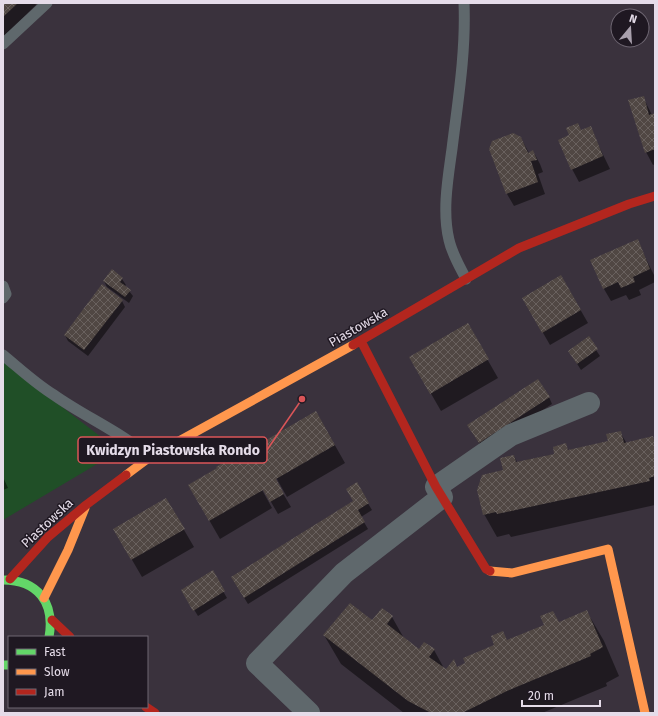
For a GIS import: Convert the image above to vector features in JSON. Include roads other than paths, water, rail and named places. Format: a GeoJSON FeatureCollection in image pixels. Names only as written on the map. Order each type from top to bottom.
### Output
{"type":"FeatureCollection","features":[{"type":"Feature","properties":{"kind":"street","name":"Piastowska"},"geometry":{"type":"LineString","coordinates":[[7,580],[48,537],[86,505],[150,457],[361,341],[519,248],[655,196]]}},
{"type":"Feature","properties":{"kind":"street"},"geometry":{"type":"LineString","coordinates":[[361,341],[439,492],[479,560],[486,569],[493,572],[512,574],[608,549],[645,713]]}},
{"type":"Feature","properties":{"kind":"street"},"geometry":{"type":"LineString","coordinates":[[309,713],[257,663],[344,573],[439,492],[511,435],[588,403]]}},
{"type":"Feature","properties":{"kind":"street","name":"Piastowska"},"geometry":{"type":"LineString","coordinates":[[44,598],[68,550],[86,505]]}},
{"type":"Feature","properties":{"kind":"street"},"geometry":{"type":"LineString","coordinates":[[7,580],[23,582],[35,588],[44,598],[50,609],[52,620],[49,636]]}},
{"type":"Feature","properties":{"kind":"street"},"geometry":{"type":"LineString","coordinates":[[52,620],[69,636]]}},
{"type":"Feature","properties":{"kind":"lane"},"geometry":{"type":"LineString","coordinates":[[3,44],[47,3]]}},
{"type":"Feature","properties":{"kind":"lane"},"geometry":{"type":"LineString","coordinates":[[464,3],[465,22],[462,68],[448,180],[446,214],[449,240],[466,279]]}},
{"type":"Feature","properties":{"kind":"lane"},"geometry":{"type":"LineString","coordinates":[[3,286],[6,294],[3,298]]}},
{"type":"Feature","properties":{"kind":"lane"},"geometry":{"type":"LineString","coordinates":[[3,356],[54,395],[116,432],[150,457]]}},
{"type":"Feature","properties":{"kind":"place","name":"Kwidzyn Piastowska Rondo"},"geometry":{"type":"Point","coordinates":[302,399]}}]}
